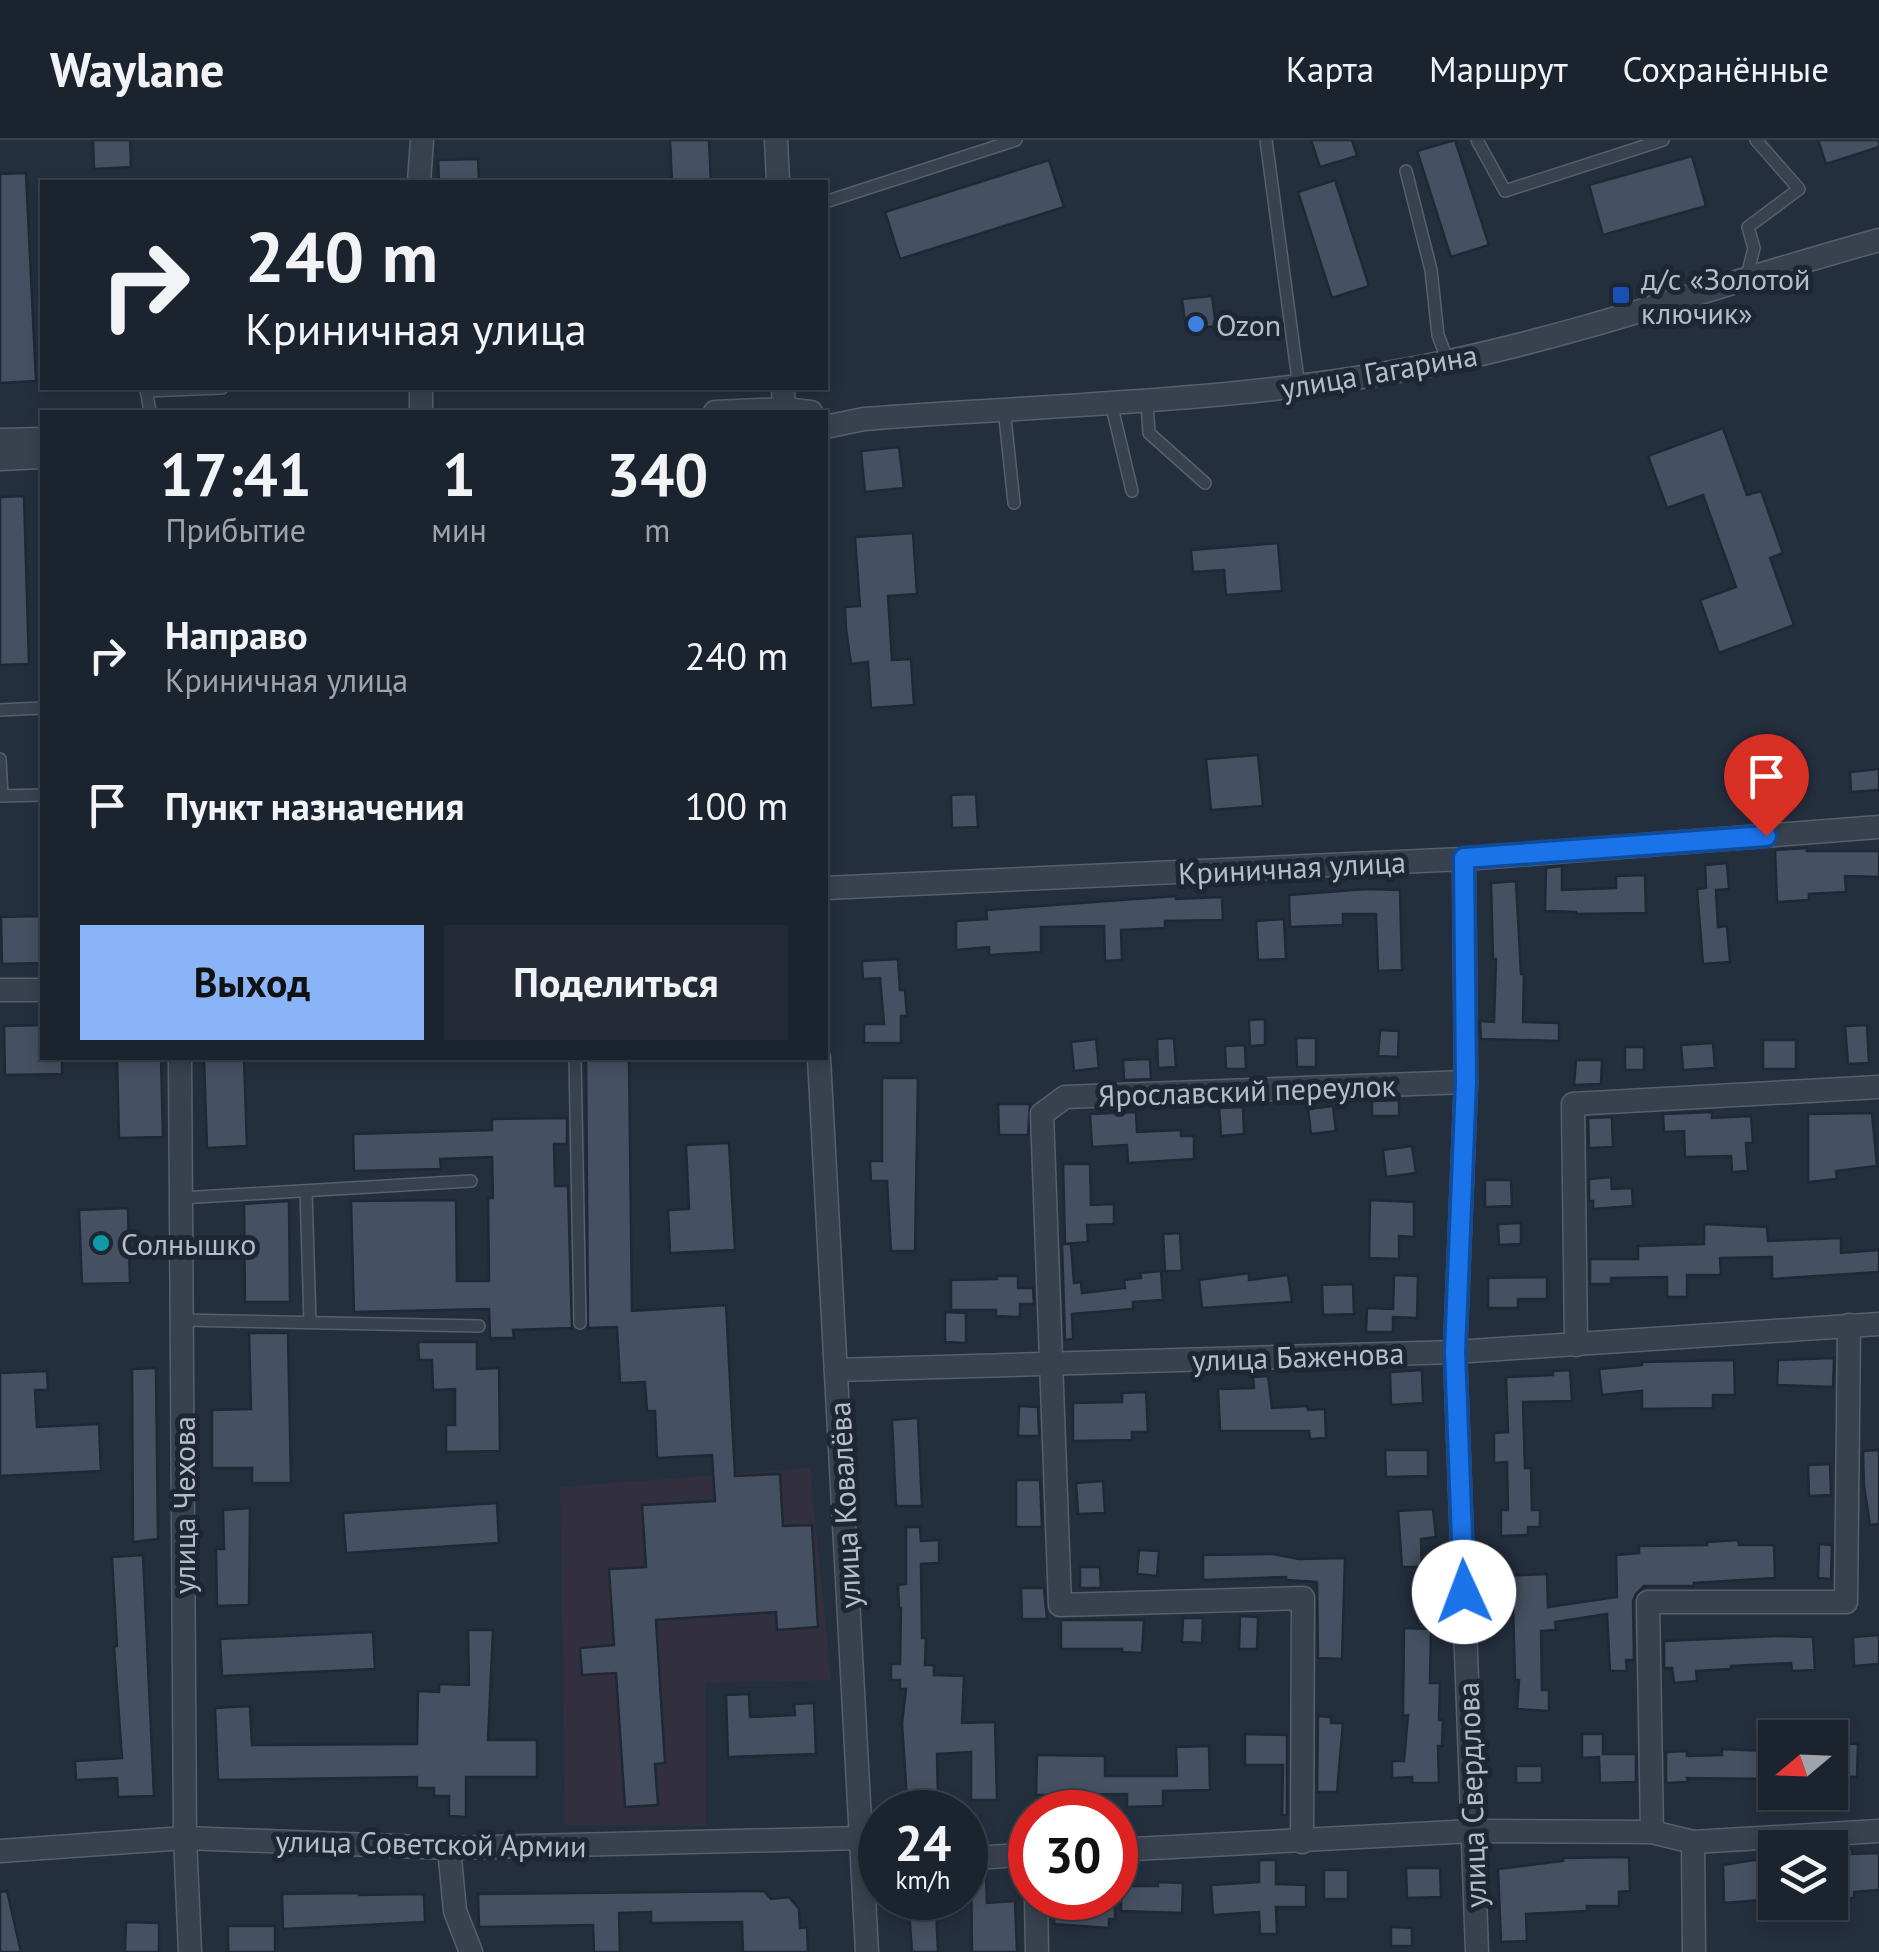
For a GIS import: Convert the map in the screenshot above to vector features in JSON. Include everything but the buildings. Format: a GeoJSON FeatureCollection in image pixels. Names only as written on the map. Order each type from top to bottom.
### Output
{"type":"FeatureCollection","features":[{"type":"Feature","properties":{"kind":"street"},"geometry":{"type":"LineString","coordinates":[[419,180],[422,140]]}},
{"type":"Feature","properties":{"kind":"street"},"geometry":{"type":"LineString","coordinates":[[776,140],[778,180]]}},
{"type":"Feature","properties":{"kind":"street","name":"улица Гагарина"},"geometry":{"type":"LineString","coordinates":[[828,426],[864,419],[1147,402],[1299,387],[1448,362],[1558,336],[1747,276],[1879,240]]}},
{"type":"Feature","properties":{"kind":"street"},"geometry":{"type":"LineString","coordinates":[[730,410],[784,403]]}},
{"type":"Feature","properties":{"kind":"street","name":"улица Гагарина"},"geometry":{"type":"LineString","coordinates":[[828,414],[864,419]]}},
{"type":"Feature","properties":{"kind":"street"},"geometry":{"type":"LineString","coordinates":[[0,440],[40,439]]}},
{"type":"Feature","properties":{"kind":"street"},"geometry":{"type":"LineString","coordinates":[[0,458],[40,457]]}},
{"type":"Feature","properties":{"kind":"street","name":"Криничная улица"},"geometry":{"type":"LineString","coordinates":[[828,888],[1464,858],[1879,827]]}},
{"type":"Feature","properties":{"kind":"street","name":"улица Свердлова"},"geometry":{"type":"LineString","coordinates":[[1464,858],[1466,1082],[1455,1352],[1478,1952]]}},
{"type":"Feature","properties":{"kind":"street"},"geometry":{"type":"LineString","coordinates":[[0,990],[40,990]]}},
{"type":"Feature","properties":{"kind":"street","name":"улица Чехова"},"geometry":{"type":"LineString","coordinates":[[180,1060],[185,1838],[190,1952]]}},
{"type":"Feature","properties":{"kind":"street","name":"улица Ковалёва"},"geometry":{"type":"LineString","coordinates":[[819,1060],[859,1790]]}},
{"type":"Feature","properties":{"kind":"street","name":"Ярославский переулок"},"geometry":{"type":"LineString","coordinates":[[1050,1363],[1042,1114],[1065,1096],[1466,1082]]}},
{"type":"Feature","properties":{"kind":"street"},"geometry":{"type":"LineString","coordinates":[[1576,1345],[1573,1104],[1879,1087]]}},
{"type":"Feature","properties":{"kind":"street","name":"улица Баженова"},"geometry":{"type":"LineString","coordinates":[[836,1370],[1455,1352],[1879,1324]]}},
{"type":"Feature","properties":{"kind":"street"},"geometry":{"type":"LineString","coordinates":[[1652,1832],[1648,1602],[1846,1602],[1849,1325]]}},
{"type":"Feature","properties":{"kind":"street"},"geometry":{"type":"LineString","coordinates":[[1050,1363],[1060,1605],[1303,1598],[1302,1842]]}},
{"type":"Feature","properties":{"kind":"street"},"geometry":{"type":"LineString","coordinates":[[1138,1849],[1473,1831],[1652,1832],[1693,1842],[1879,1831]]}},
{"type":"Feature","properties":{"kind":"street","name":"улица Советской Армии"},"geometry":{"type":"LineString","coordinates":[[0,1851],[185,1838],[449,1848],[858,1838]]}},
{"type":"Feature","properties":{"kind":"street"},"geometry":{"type":"LineString","coordinates":[[1693,1842],[1694,1952]]}},
{"type":"Feature","properties":{"kind":"street"},"geometry":{"type":"LineString","coordinates":[[449,1848],[456,1910],[470,1952]]}},
{"type":"Feature","properties":{"kind":"street","name":"улица Ковалёва"},"geometry":{"type":"LineString","coordinates":[[867,1952],[869,1920]]}},
{"type":"Feature","properties":{"kind":"street"},"geometry":{"type":"LineString","coordinates":[[1036,1920],[1037,1952]]}},
{"type":"Feature","properties":{"kind":"lane"},"geometry":{"type":"LineString","coordinates":[[828,201],[1016,140]]}},
{"type":"Feature","properties":{"kind":"lane"},"geometry":{"type":"LineString","coordinates":[[1266,140],[1299,387]]}},
{"type":"Feature","properties":{"kind":"lane"},"geometry":{"type":"LineString","coordinates":[[1477,140],[1505,191],[1663,140]]}},
{"type":"Feature","properties":{"kind":"lane"},"geometry":{"type":"LineString","coordinates":[[1747,276],[1754,248],[1748,227],[1800,188],[1756,140]]}},
{"type":"Feature","properties":{"kind":"lane"},"geometry":{"type":"LineString","coordinates":[[1406,171],[1431,270],[1438,335],[1448,362]]}},
{"type":"Feature","properties":{"kind":"lane"},"geometry":{"type":"LineString","coordinates":[[1147,402],[1149,433],[1205,483]]}},
{"type":"Feature","properties":{"kind":"lane"},"geometry":{"type":"LineString","coordinates":[[1110,404],[1132,490]]}},
{"type":"Feature","properties":{"kind":"lane"},"geometry":{"type":"LineString","coordinates":[[1004,408],[1014,503]]}},
{"type":"Feature","properties":{"kind":"lane"},"geometry":{"type":"LineString","coordinates":[[0,710],[40,708]]}},
{"type":"Feature","properties":{"kind":"lane"},"geometry":{"type":"LineString","coordinates":[[0,759],[2,796],[40,796]]}},
{"type":"Feature","properties":{"kind":"lane"},"geometry":{"type":"LineString","coordinates":[[575,1060],[580,1323]]}},
{"type":"Feature","properties":{"kind":"lane"},"geometry":{"type":"LineString","coordinates":[[181,1198],[471,1181]]}},
{"type":"Feature","properties":{"kind":"lane"},"geometry":{"type":"LineString","coordinates":[[306,1191],[310,1322]]}},
{"type":"Feature","properties":{"kind":"lane"},"geometry":{"type":"LineString","coordinates":[[182,1320],[479,1326]]}},
{"type":"Feature","properties":{"kind":"shaded area"},"geometry":{"type":"Polygon","coordinates":[[[810,1468],[831,1680],[705,1683],[706,1826],[565,1825],[560,1487],[810,1468]]]}},
{"type":"Feature","properties":{"kind":"place","name":"д/с «Золотой ключик»"},"geometry":{"type":"Point","coordinates":[1621,295]}},
{"type":"Feature","properties":{"kind":"place","name":"Ozon"},"geometry":{"type":"Point","coordinates":[1196,324]}},
{"type":"Feature","properties":{"kind":"place","name":"Солнышко"},"geometry":{"type":"Point","coordinates":[101,1243]}},
{"type":"Feature","properties":{"kind":"route"},"geometry":{"type":"LineString","coordinates":[[1464,1592],[1455,1352],[1466,1082],[1464,858],[1766,836]]}}]}
